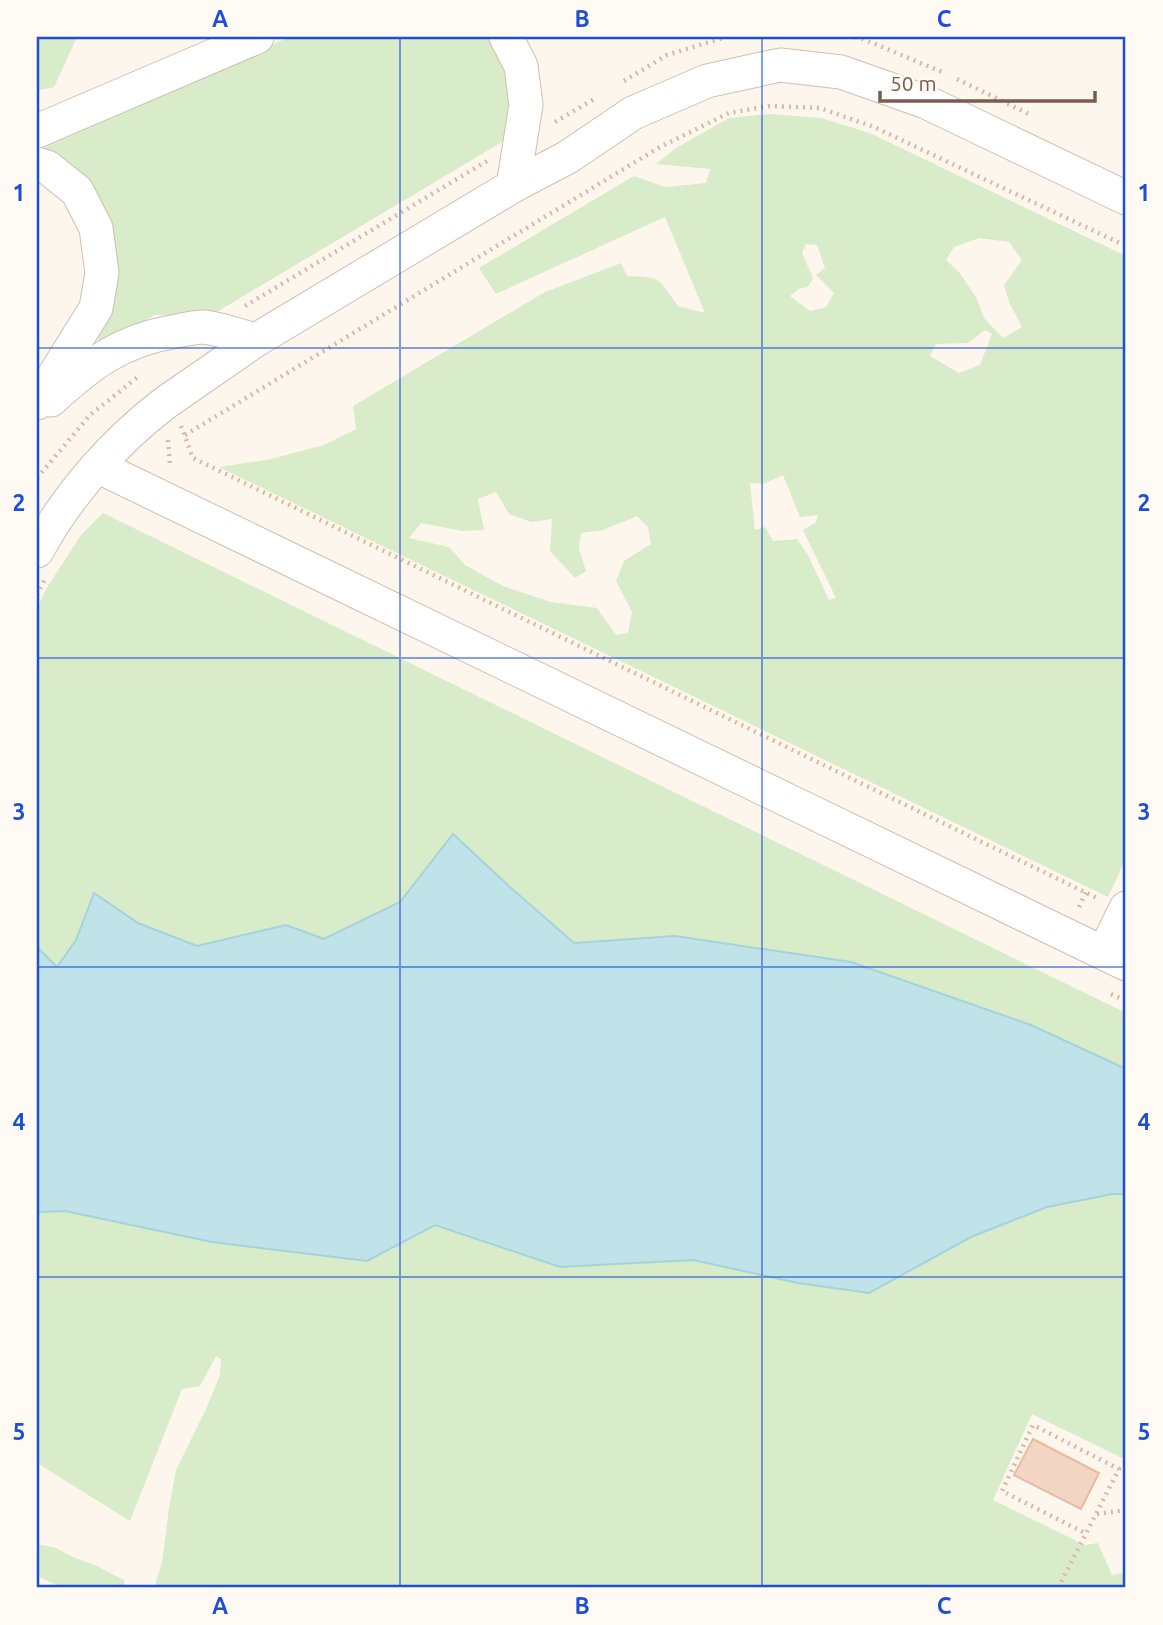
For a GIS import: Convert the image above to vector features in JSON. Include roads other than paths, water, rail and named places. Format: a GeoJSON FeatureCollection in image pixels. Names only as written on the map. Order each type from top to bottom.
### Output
{"type":"FeatureCollection","features":[{"type":"Feature","properties":{"kind":"street"},"geometry":{"type":"LineString","coordinates":[[37,131],[257,37]]}},
{"type":"Feature","properties":{"kind":"street"},"geometry":{"type":"LineString","coordinates":[[506,37],[521,66],[526,105],[513,186]]}},
{"type":"Feature","properties":{"kind":"street"},"geometry":{"type":"LineString","coordinates":[[43,562],[72,496],[97,466],[159,408],[256,341],[513,186],[568,158],[633,113],[707,81],[780,65],[841,72],[926,102],[1126,198]]}},
{"type":"Feature","properties":{"kind":"street"},"geometry":{"type":"LineString","coordinates":[[37,164],[47,167],[77,191],[96,228],[102,273],[96,308],[37,403]]}},
{"type":"Feature","properties":{"kind":"street"},"geometry":{"type":"LineString","coordinates":[[37,414],[79,374],[119,348],[157,334],[207,327],[256,341]]}},
{"type":"Feature","properties":{"kind":"street"},"geometry":{"type":"LineString","coordinates":[[97,466],[1115,958],[1125,910]]}},
{"type":"Feature","properties":{"kind":"water"},"geometry":{"type":"Polygon","coordinates":[[[453,834],[574,943],[675,936],[851,962],[1031,1025],[1126,1069],[1126,1194],[1112,1194],[1047,1207],[971,1237],[869,1293],[798,1283],[693,1260],[560,1267],[435,1225],[367,1261],[212,1242],[65,1211],[37,1212],[37,947],[57,967],[76,940],[94,893],[138,923],[197,946],[286,925],[324,939],[400,902],[453,834]]]}}]}
